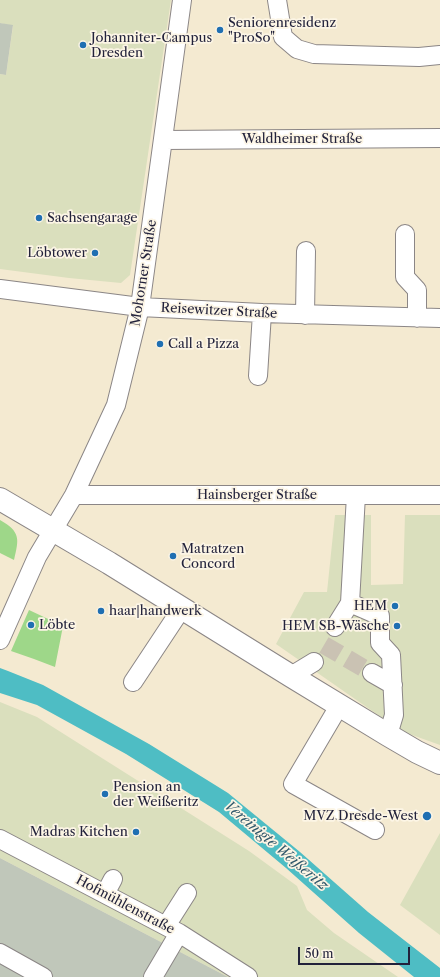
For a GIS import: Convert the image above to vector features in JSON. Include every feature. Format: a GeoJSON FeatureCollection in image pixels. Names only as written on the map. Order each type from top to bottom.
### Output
{"type":"FeatureCollection","features":[{"type":"Feature","properties":{"kind":"main road"},"geometry":{"type":"LineString","coordinates":[[0,499],[109,563],[339,706],[417,752],[440,762]]}},
{"type":"Feature","properties":{"kind":"street","name":"Mohorner Straße"},"geometry":{"type":"LineString","coordinates":[[0,640],[4,621],[37,557],[74,495],[116,405],[140,308],[182,0]]}},
{"type":"Feature","properties":{"kind":"street"},"geometry":{"type":"LineString","coordinates":[[277,0],[283,37],[297,49],[314,54],[420,57],[440,55]]}},
{"type":"Feature","properties":{"kind":"street","name":"Waldheimer Straße"},"geometry":{"type":"LineString","coordinates":[[163,140],[440,138]]}},
{"type":"Feature","properties":{"kind":"street"},"geometry":{"type":"LineString","coordinates":[[405,234],[405,277],[417,290],[417,318]]}},
{"type":"Feature","properties":{"kind":"street"},"geometry":{"type":"LineString","coordinates":[[305,315],[306,251]]}},
{"type":"Feature","properties":{"kind":"street","name":"Reisewitzer Straße"},"geometry":{"type":"LineString","coordinates":[[0,289],[140,308],[305,315],[440,318]]}},
{"type":"Feature","properties":{"kind":"street"},"geometry":{"type":"LineString","coordinates":[[258,376],[262,313]]}},
{"type":"Feature","properties":{"kind":"street","name":"Hainsberger Straße"},"geometry":{"type":"LineString","coordinates":[[74,495],[440,495]]}},
{"type":"Feature","properties":{"kind":"street"},"geometry":{"type":"LineString","coordinates":[[335,627],[350,603],[356,495]]}},
{"type":"Feature","properties":{"kind":"street"},"geometry":{"type":"LineString","coordinates":[[350,603],[380,616],[380,643],[391,655],[394,715],[388,735]]}},
{"type":"Feature","properties":{"kind":"street"},"geometry":{"type":"LineString","coordinates":[[133,682],[182,608]]}},
{"type":"Feature","properties":{"kind":"street"},"geometry":{"type":"LineString","coordinates":[[291,676],[314,662]]}},
{"type":"Feature","properties":{"kind":"street"},"geometry":{"type":"LineString","coordinates":[[372,673],[393,686]]}},
{"type":"Feature","properties":{"kind":"street"},"geometry":{"type":"LineString","coordinates":[[339,706],[293,784],[375,830]]}},
{"type":"Feature","properties":{"kind":"street","name":"Hofmühlenstraße"},"geometry":{"type":"LineString","coordinates":[[0,839],[109,886],[172,930],[248,977]]}},
{"type":"Feature","properties":{"kind":"street"},"geometry":{"type":"LineString","coordinates":[[152,977],[187,893]]}},
{"type":"Feature","properties":{"kind":"street"},"geometry":{"type":"LineString","coordinates":[[0,953],[43,977]]}},
{"type":"Feature","properties":{"kind":"shaded area"},"geometry":{"type":"Polygon","coordinates":[[[0,0],[171,0],[130,275],[121,283],[0,269],[0,74],[6,75],[13,26],[0,23],[0,0]]]}},
{"type":"Feature","properties":{"kind":"shaded area"},"geometry":{"type":"Polygon","coordinates":[[[0,23],[13,25],[6,75],[0,74],[0,23]]]}},
{"type":"Feature","properties":{"kind":"shaded area"},"geometry":{"type":"Polygon","coordinates":[[[335,515],[371,515],[371,585],[403,584],[405,515],[440,515],[440,745],[401,731],[276,644],[304,592],[327,592],[335,515]]]}},
{"type":"Feature","properties":{"kind":"shaded area"},"geometry":{"type":"Polygon","coordinates":[[[0,702],[37,717],[249,851],[297,886],[307,910],[334,933],[398,977],[228,977],[0,858],[0,702]]]}},
{"type":"Feature","properties":{"kind":"shaded area"},"geometry":{"type":"Polygon","coordinates":[[[440,833],[440,935],[400,905],[440,833]]]}},
{"type":"Feature","properties":{"kind":"shaded area"},"geometry":{"type":"Polygon","coordinates":[[[0,858],[228,977],[0,977],[0,858]]]}},
{"type":"Feature","properties":{"kind":"green space"},"geometry":{"type":"Polygon","coordinates":[[[0,520],[12,528],[17,537],[17,547],[14,560],[0,553],[0,520]]]}},
{"type":"Feature","properties":{"kind":"green space"},"geometry":{"type":"Polygon","coordinates":[[[29,610],[63,626],[55,667],[11,651],[29,610]]]}},
{"type":"Feature","properties":{"kind":"water","name":"Vereinigte Weißeritz"},"geometry":{"type":"Polygon","coordinates":[[[0,668],[43,685],[149,744],[228,793],[300,852],[368,912],[440,968],[440,977],[414,977],[359,933],[286,868],[219,812],[126,754],[37,705],[0,693],[0,668]]]}},
{"type":"Feature","properties":{"kind":"tunnel"},"geometry":{"type":"LineString","coordinates":[[324,645],[372,673]]}},
{"type":"Feature","properties":{"kind":"place","name":"Seniorenresidenz \"ProSo\""},"geometry":{"type":"Point","coordinates":[220,30]}},
{"type":"Feature","properties":{"kind":"place","name":"Johanniter-Campus Dresden"},"geometry":{"type":"Point","coordinates":[83,45]}},
{"type":"Feature","properties":{"kind":"place","name":"Sachsengarage"},"geometry":{"type":"Point","coordinates":[39,218]}},
{"type":"Feature","properties":{"kind":"place","name":"Löbtower"},"geometry":{"type":"Point","coordinates":[95,253]}},
{"type":"Feature","properties":{"kind":"place","name":"Call a Pizza"},"geometry":{"type":"Point","coordinates":[160,344]}},
{"type":"Feature","properties":{"kind":"place","name":"Matratzen Concord"},"geometry":{"type":"Point","coordinates":[173,556]}},
{"type":"Feature","properties":{"kind":"place","name":"HEM"},"geometry":{"type":"Point","coordinates":[395,606]}},
{"type":"Feature","properties":{"kind":"place","name":"haar|handwerk"},"geometry":{"type":"Point","coordinates":[101,611]}},
{"type":"Feature","properties":{"kind":"place","name":"Löbte"},"geometry":{"type":"Point","coordinates":[31,625]}},
{"type":"Feature","properties":{"kind":"place","name":"HEM SB-Wäsche"},"geometry":{"type":"Point","coordinates":[397,626]}},
{"type":"Feature","properties":{"kind":"place","name":"Pension an der Weißeritz"},"geometry":{"type":"Point","coordinates":[105,794]}},
{"type":"Feature","properties":{"kind":"place","name":"MVZ Dresde-West"},"geometry":{"type":"Point","coordinates":[427,816]}},
{"type":"Feature","properties":{"kind":"place","name":"Madras Kitchen"},"geometry":{"type":"Point","coordinates":[136,832]}}]}
